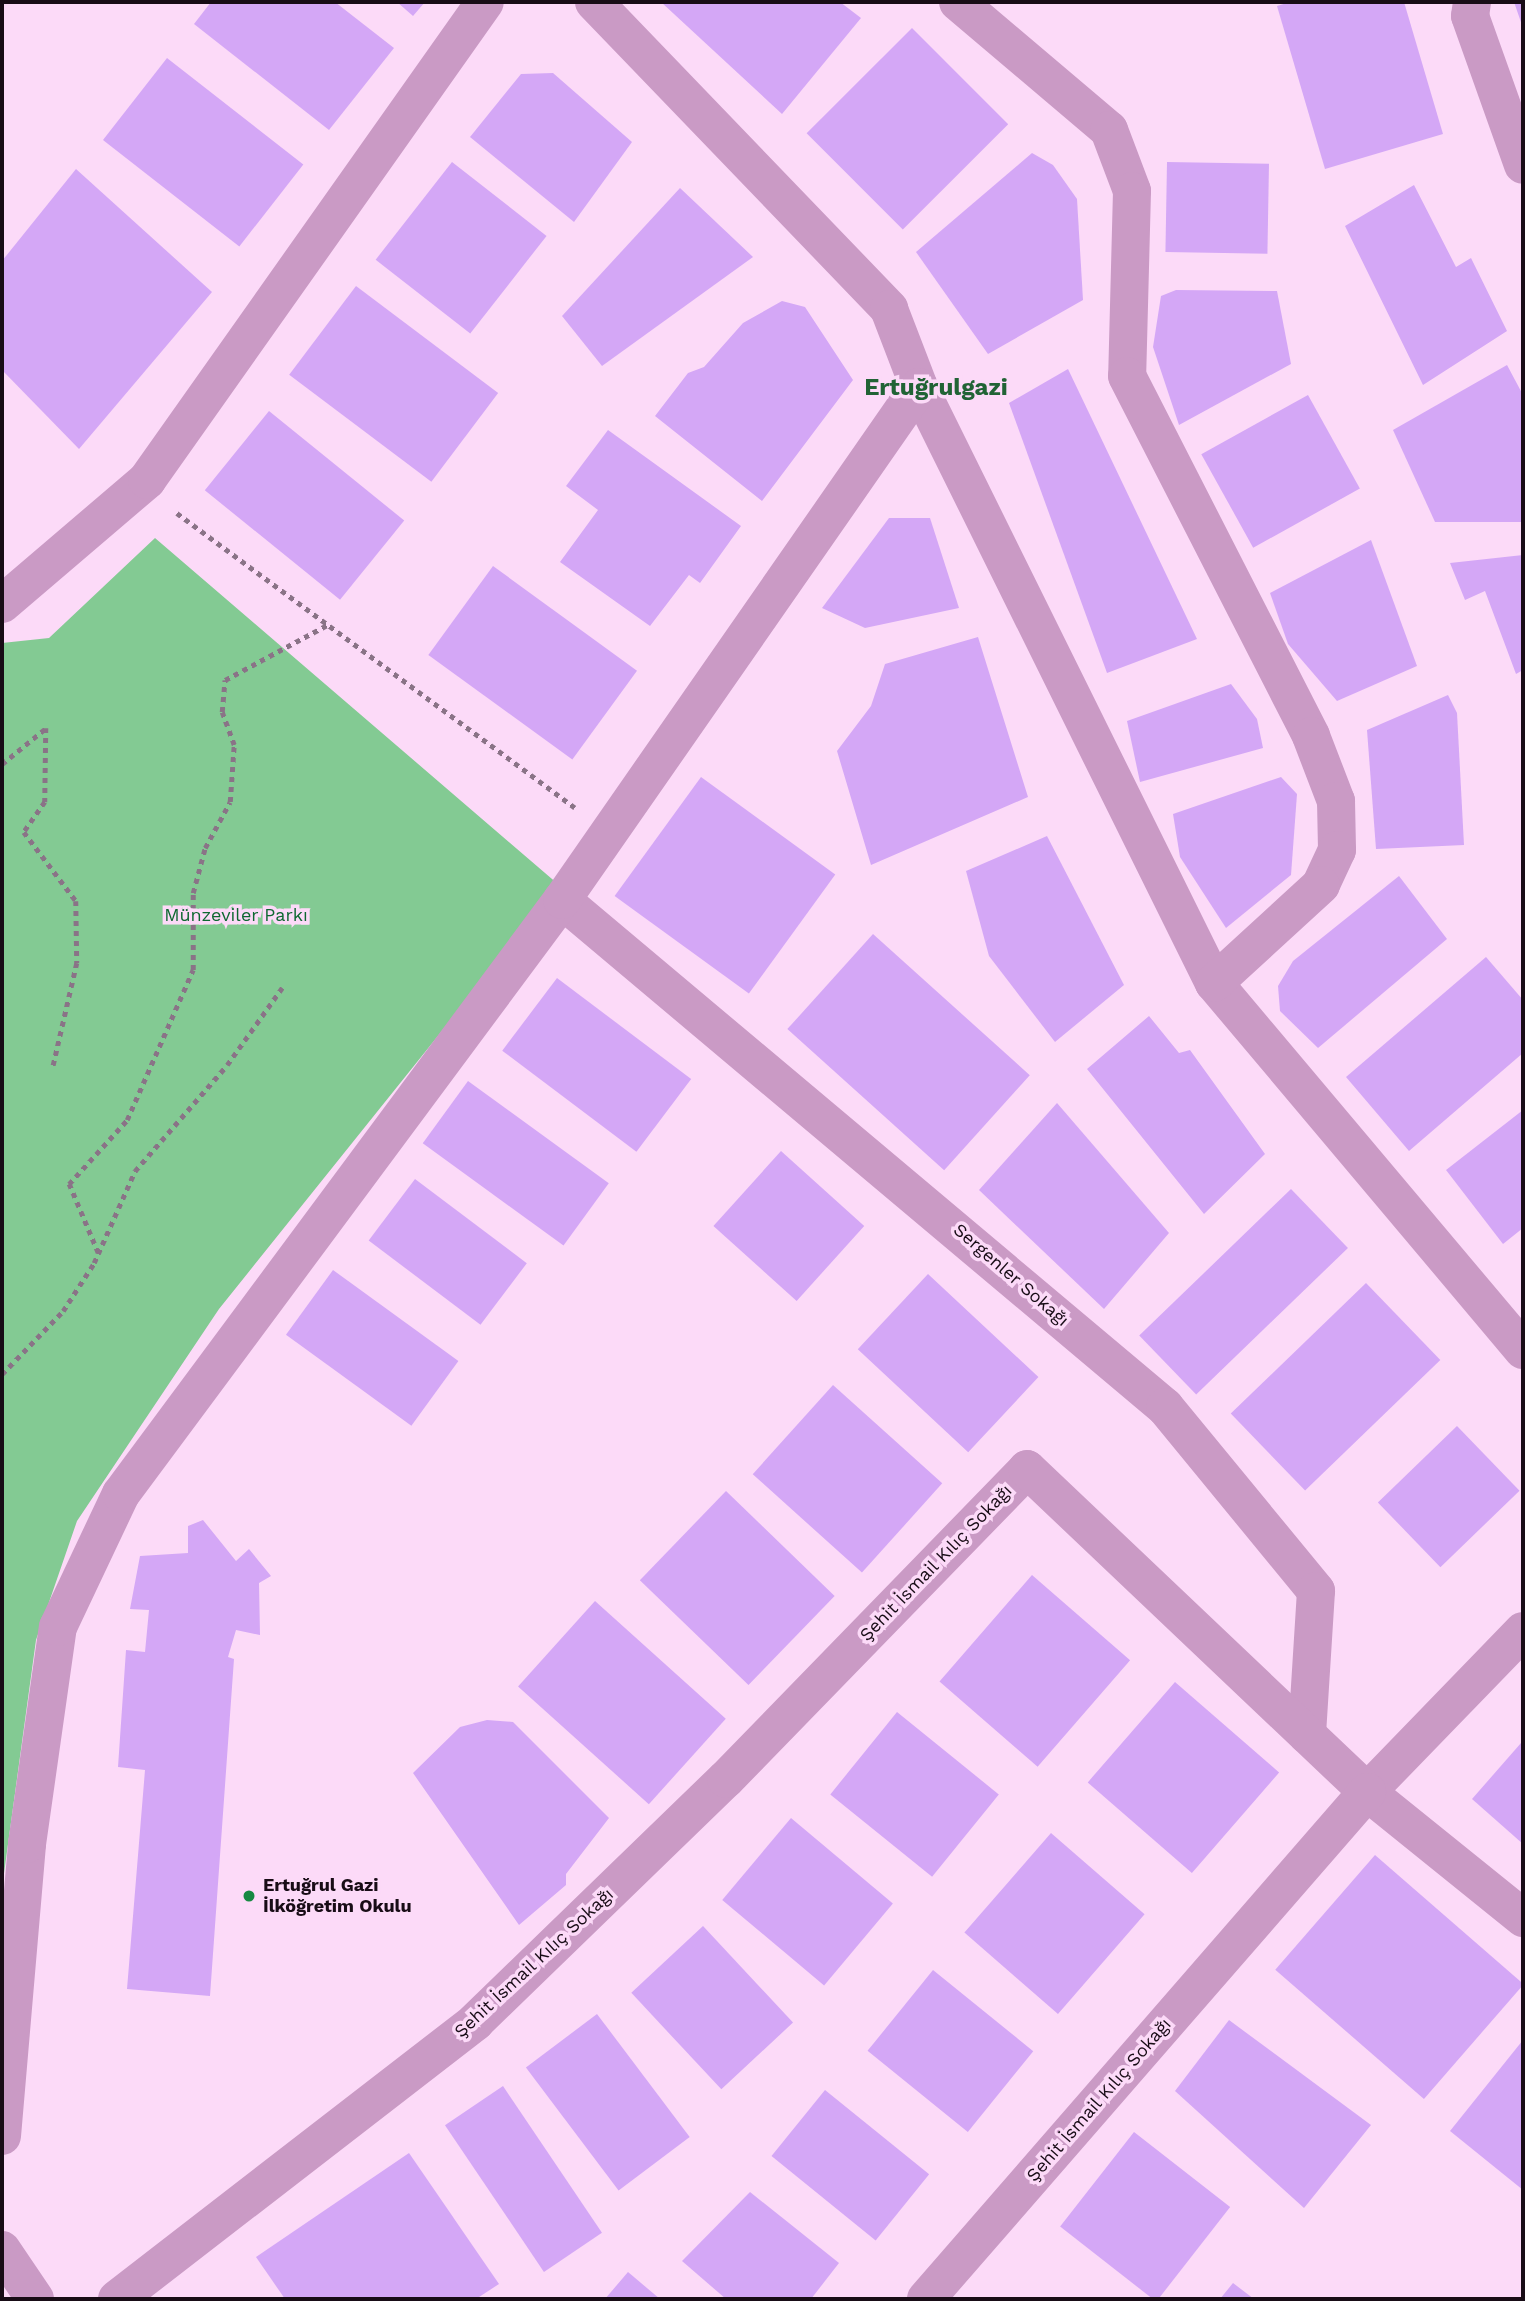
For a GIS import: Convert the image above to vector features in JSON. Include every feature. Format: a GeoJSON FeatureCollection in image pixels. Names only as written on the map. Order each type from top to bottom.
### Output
{"type":"FeatureCollection","features":[{"type":"Feature","properties":{"kind":"street"},"geometry":{"type":"LineString","coordinates":[[2,604],[148,480],[485,2]]}},
{"type":"Feature","properties":{"kind":"street"},"geometry":{"type":"LineString","coordinates":[[594,2],[889,309],[919,387],[1214,983],[1523,1350]]}},
{"type":"Feature","properties":{"kind":"street"},"geometry":{"type":"LineString","coordinates":[[958,2],[1109,130],[1132,191],[1127,376],[1311,736],[1336,801],[1337,850],[1321,885],[1214,983]]}},
{"type":"Feature","properties":{"kind":"street"},"geometry":{"type":"LineString","coordinates":[[1472,2],[1470,16],[1523,165]]}},
{"type":"Feature","properties":{"kind":"street"},"geometry":{"type":"LineString","coordinates":[[2,2136],[27,1844],[58,1627],[121,1494],[562,900],[919,387]]}},
{"type":"Feature","properties":{"kind":"street","name":"Sergenler Sokağı"},"geometry":{"type":"LineString","coordinates":[[562,900],[1165,1407],[1316,1591],[1307,1735]]}},
{"type":"Feature","properties":{"kind":"street","name":"Şehit İsmail Kılıç Sokağı"},"geometry":{"type":"LineString","coordinates":[[117,2299],[475,2022],[726,1779],[1027,1469],[1367,1792],[926,2299]]}},
{"type":"Feature","properties":{"kind":"street"},"geometry":{"type":"LineString","coordinates":[[1523,1631],[1367,1792],[1523,1918]]}},
{"type":"Feature","properties":{"kind":"street"},"geometry":{"type":"LineString","coordinates":[[2,2250],[32,2295]]}},
{"type":"Feature","properties":{"kind":"path"},"geometry":{"type":"LineString","coordinates":[[148,480],[183,520],[609,833]]}},
{"type":"Feature","properties":{"kind":"path"},"geometry":{"type":"LineString","coordinates":[[98,1254],[69,1184],[127,1120],[193,970],[193,892],[205,848],[230,802],[234,745],[222,712],[225,680],[327,625]]}},
{"type":"Feature","properties":{"kind":"path"},"geometry":{"type":"LineString","coordinates":[[2,764],[46,728],[45,802],[24,832],[75,901],[77,963],[53,1067]]}},
{"type":"Feature","properties":{"kind":"path"},"geometry":{"type":"LineString","coordinates":[[2,1374],[63,1311],[98,1254],[135,1171],[227,1065],[282,988]]}},
{"type":"Feature","properties":{"kind":"green space","name":"Münzeviler Parkı"},"geometry":{"type":"Polygon","coordinates":[[[155,538],[559,885],[219,1309],[77,1521],[36,1640],[2,1888],[2,643],[49,638],[155,538]]]}},
{"type":"Feature","properties":{"kind":"building"},"geometry":{"type":"Polygon","coordinates":[[[211,2],[335,2],[394,48],[329,130],[194,24],[211,2]]]}},
{"type":"Feature","properties":{"kind":"building"},"geometry":{"type":"Polygon","coordinates":[[[397,2],[425,2],[413,16],[397,2]]]}},
{"type":"Feature","properties":{"kind":"building"},"geometry":{"type":"Polygon","coordinates":[[[661,2],[840,2],[861,18],[782,114],[661,2]]]}},
{"type":"Feature","properties":{"kind":"building"},"geometry":{"type":"Polygon","coordinates":[[[1290,2],[1404,2],[1443,134],[1325,169],[1277,6],[1290,2]]]}},
{"type":"Feature","properties":{"kind":"building"},"geometry":{"type":"Polygon","coordinates":[[[1514,2],[1523,2],[1523,28],[1514,2]]]}},
{"type":"Feature","properties":{"kind":"building"},"geometry":{"type":"Polygon","coordinates":[[[912,28],[1008,124],[903,230],[807,133],[912,28]]]}},
{"type":"Feature","properties":{"kind":"building"},"geometry":{"type":"Polygon","coordinates":[[[167,58],[303,165],[239,246],[103,140],[167,58]]]}},
{"type":"Feature","properties":{"kind":"building"},"geometry":{"type":"Polygon","coordinates":[[[553,73],[632,142],[574,222],[470,137],[521,74],[553,73]]]}},
{"type":"Feature","properties":{"kind":"building"},"geometry":{"type":"Polygon","coordinates":[[[1032,153],[1053,165],[1077,199],[1083,300],[988,354],[916,252],[1032,153]]]}},
{"type":"Feature","properties":{"kind":"building"},"geometry":{"type":"Polygon","coordinates":[[[452,162],[547,236],[470,334],[376,260],[452,162]]]}},
{"type":"Feature","properties":{"kind":"building"},"geometry":{"type":"Polygon","coordinates":[[[1167,162],[1269,164],[1267,254],[1165,252],[1167,162]]]}},
{"type":"Feature","properties":{"kind":"building"},"geometry":{"type":"Polygon","coordinates":[[[76,169],[212,292],[79,449],[2,370],[2,261],[76,169]]]}},
{"type":"Feature","properties":{"kind":"building"},"geometry":{"type":"Polygon","coordinates":[[[1414,185],[1456,267],[1471,258],[1507,331],[1423,385],[1345,226],[1414,185]]]}},
{"type":"Feature","properties":{"kind":"building"},"geometry":{"type":"Polygon","coordinates":[[[680,188],[753,257],[602,366],[562,316],[680,188]]]}},
{"type":"Feature","properties":{"kind":"building"},"geometry":{"type":"Polygon","coordinates":[[[356,286],[498,393],[431,482],[289,375],[356,286]]]}},
{"type":"Feature","properties":{"kind":"building"},"geometry":{"type":"Polygon","coordinates":[[[1176,290],[1277,291],[1291,364],[1179,425],[1153,347],[1161,296],[1176,290]]]}},
{"type":"Feature","properties":{"kind":"building"},"geometry":{"type":"Polygon","coordinates":[[[782,301],[805,307],[853,380],[762,501],[655,416],[688,373],[704,367],[743,323],[782,301]]]}},
{"type":"Feature","properties":{"kind":"building"},"geometry":{"type":"Polygon","coordinates":[[[1507,365],[1523,395],[1523,522],[1435,522],[1393,430],[1507,365]]]}},
{"type":"Feature","properties":{"kind":"building"},"geometry":{"type":"Polygon","coordinates":[[[1068,369],[1197,639],[1107,673],[1009,403],[1068,369]]]}},
{"type":"Feature","properties":{"kind":"building"},"geometry":{"type":"Polygon","coordinates":[[[1308,395],[1360,489],[1253,548],[1201,454],[1308,395]]]}},
{"type":"Feature","properties":{"kind":"building"},"geometry":{"type":"Polygon","coordinates":[[[269,411],[404,521],[340,600],[205,490],[269,411]]]}},
{"type":"Feature","properties":{"kind":"building"},"geometry":{"type":"Polygon","coordinates":[[[608,430],[741,526],[700,583],[689,575],[650,626],[560,562],[598,510],[566,486],[608,430]]]}},
{"type":"Feature","properties":{"kind":"building"},"geometry":{"type":"Polygon","coordinates":[[[889,518],[930,518],[959,608],[865,628],[822,608],[889,518]]]}},
{"type":"Feature","properties":{"kind":"building"},"geometry":{"type":"Polygon","coordinates":[[[1371,540],[1417,666],[1337,701],[1288,644],[1270,593],[1371,540]]]}},
{"type":"Feature","properties":{"kind":"building"},"geometry":{"type":"Polygon","coordinates":[[[1523,555],[1523,670],[1516,674],[1485,591],[1465,600],[1450,563],[1523,555]]]}},
{"type":"Feature","properties":{"kind":"building"},"geometry":{"type":"Polygon","coordinates":[[[493,566],[637,671],[572,760],[428,655],[493,566]]]}},
{"type":"Feature","properties":{"kind":"building"},"geometry":{"type":"Polygon","coordinates":[[[978,637],[1028,797],[871,865],[837,751],[871,706],[885,664],[978,637]]]}},
{"type":"Feature","properties":{"kind":"building"},"geometry":{"type":"Polygon","coordinates":[[[1231,684],[1257,719],[1263,748],[1140,782],[1127,721],[1231,684]]]}},
{"type":"Feature","properties":{"kind":"building"},"geometry":{"type":"Polygon","coordinates":[[[1448,695],[1457,713],[1464,845],[1376,849],[1367,730],[1448,695]]]}},
{"type":"Feature","properties":{"kind":"building"},"geometry":{"type":"Polygon","coordinates":[[[701,777],[835,875],[749,993],[615,896],[701,777]]]}},
{"type":"Feature","properties":{"kind":"building"},"geometry":{"type":"Polygon","coordinates":[[[1281,777],[1297,794],[1291,875],[1226,928],[1180,857],[1173,814],[1281,777]]]}},
{"type":"Feature","properties":{"kind":"building"},"geometry":{"type":"Polygon","coordinates":[[[1047,836],[1124,985],[1055,1042],[989,956],[966,871],[1047,836]]]}},
{"type":"Feature","properties":{"kind":"building"},"geometry":{"type":"Polygon","coordinates":[[[1399,876],[1447,939],[1318,1048],[1280,1011],[1278,986],[1293,961],[1399,876]]]}},
{"type":"Feature","properties":{"kind":"building"},"geometry":{"type":"Polygon","coordinates":[[[873,934],[1030,1075],[944,1170],[787,1029],[873,934]]]}},
{"type":"Feature","properties":{"kind":"building"},"geometry":{"type":"Polygon","coordinates":[[[1486,957],[1523,1000],[1523,1053],[1409,1151],[1346,1077],[1486,957]]]}},
{"type":"Feature","properties":{"kind":"building"},"geometry":{"type":"Polygon","coordinates":[[[557,978],[691,1079],[636,1152],[502,1051],[557,978]]]}},
{"type":"Feature","properties":{"kind":"building"},"geometry":{"type":"Polygon","coordinates":[[[1149,1016],[1179,1053],[1190,1050],[1265,1154],[1204,1214],[1087,1069],[1149,1016]]]}},
{"type":"Feature","properties":{"kind":"building"},"geometry":{"type":"Polygon","coordinates":[[[468,1081],[609,1183],[564,1246],[423,1143],[468,1081]]]}},
{"type":"Feature","properties":{"kind":"building"},"geometry":{"type":"Polygon","coordinates":[[[1057,1103],[1169,1233],[1104,1309],[979,1190],[1057,1103]]]}},
{"type":"Feature","properties":{"kind":"building"},"geometry":{"type":"Polygon","coordinates":[[[1523,1110],[1523,1228],[1503,1244],[1446,1170],[1523,1110]]]}},
{"type":"Feature","properties":{"kind":"building"},"geometry":{"type":"Polygon","coordinates":[[[781,1151],[864,1226],[797,1301],[713,1226],[781,1151]]]}},
{"type":"Feature","properties":{"kind":"building"},"geometry":{"type":"Polygon","coordinates":[[[415,1179],[527,1263],[480,1325],[369,1240],[415,1179]]]}},
{"type":"Feature","properties":{"kind":"building"},"geometry":{"type":"Polygon","coordinates":[[[1291,1189],[1348,1248],[1196,1395],[1139,1336],[1291,1189]]]}},
{"type":"Feature","properties":{"kind":"building"},"geometry":{"type":"Polygon","coordinates":[[[333,1270],[458,1361],[411,1426],[286,1335],[333,1270]]]}},
{"type":"Feature","properties":{"kind":"building"},"geometry":{"type":"Polygon","coordinates":[[[928,1274],[1038,1377],[968,1452],[858,1349],[928,1274]]]}},
{"type":"Feature","properties":{"kind":"building"},"geometry":{"type":"Polygon","coordinates":[[[1366,1283],[1440,1360],[1305,1491],[1231,1414],[1366,1283]]]}},
{"type":"Feature","properties":{"kind":"building"},"geometry":{"type":"Polygon","coordinates":[[[833,1385],[942,1483],[862,1573],[753,1474],[833,1385]]]}},
{"type":"Feature","properties":{"kind":"building"},"geometry":{"type":"Polygon","coordinates":[[[1457,1426],[1520,1491],[1440,1567],[1378,1502],[1457,1426]]]}},
{"type":"Feature","properties":{"kind":"building"},"geometry":{"type":"Polygon","coordinates":[[[726,1491],[835,1596],[748,1685],[640,1580],[726,1491]]]}},
{"type":"Feature","properties":{"kind":"building"},"geometry":{"type":"Polygon","coordinates":[[[203,1520],[236,1561],[249,1549],[271,1576],[259,1583],[260,1635],[236,1630],[228,1657],[234,1659],[210,1996],[127,1989],[145,1770],[118,1767],[126,1650],[145,1652],[149,1610],[130,1609],[140,1556],[188,1553],[188,1526],[203,1520]]]}},
{"type":"Feature","properties":{"kind":"building"},"geometry":{"type":"Polygon","coordinates":[[[1032,1575],[1130,1660],[1038,1767],[939,1681],[1032,1575]]]}},
{"type":"Feature","properties":{"kind":"building"},"geometry":{"type":"Polygon","coordinates":[[[595,1601],[726,1719],[649,1804],[518,1686],[595,1601]]]}},
{"type":"Feature","properties":{"kind":"building"},"geometry":{"type":"Polygon","coordinates":[[[1175,1682],[1279,1773],[1192,1873],[1088,1782],[1175,1682]]]}},
{"type":"Feature","properties":{"kind":"building"},"geometry":{"type":"Polygon","coordinates":[[[897,1712],[999,1794],[932,1877],[830,1794],[897,1712]]]}},
{"type":"Feature","properties":{"kind":"building"},"geometry":{"type":"Polygon","coordinates":[[[487,1720],[513,1722],[609,1818],[566,1874],[566,1885],[519,1925],[413,1773],[460,1727],[487,1720]]]}},
{"type":"Feature","properties":{"kind":"building"},"geometry":{"type":"Polygon","coordinates":[[[1521,1743],[1523,1745],[1523,1844],[1472,1799],[1521,1743]]]}},
{"type":"Feature","properties":{"kind":"building"},"geometry":{"type":"Polygon","coordinates":[[[791,1818],[893,1903],[824,1985],[722,1900],[791,1818]]]}},
{"type":"Feature","properties":{"kind":"building"},"geometry":{"type":"Polygon","coordinates":[[[1051,1833],[1145,1914],[1058,2014],[964,1933],[1051,1833]]]}},
{"type":"Feature","properties":{"kind":"building"},"geometry":{"type":"Polygon","coordinates":[[[1375,1855],[1523,1984],[1424,2099],[1275,1970],[1375,1855]]]}},
{"type":"Feature","properties":{"kind":"building"},"geometry":{"type":"Polygon","coordinates":[[[703,1926],[793,2023],[721,2089],[631,1993],[703,1926]]]}},
{"type":"Feature","properties":{"kind":"building"},"geometry":{"type":"Polygon","coordinates":[[[933,1970],[1033,2051],[968,2132],[868,2051],[933,1970]]]}},
{"type":"Feature","properties":{"kind":"building"},"geometry":{"type":"Polygon","coordinates":[[[597,2014],[690,2137],[619,2191],[526,2068],[597,2014]]]}},
{"type":"Feature","properties":{"kind":"building"},"geometry":{"type":"Polygon","coordinates":[[[1229,2020],[1371,2125],[1304,2208],[1175,2091],[1229,2020]]]}},
{"type":"Feature","properties":{"kind":"building"},"geometry":{"type":"Polygon","coordinates":[[[1523,2040],[1523,2190],[1450,2131],[1523,2040]]]}},
{"type":"Feature","properties":{"kind":"building"},"geometry":{"type":"Polygon","coordinates":[[[503,2086],[602,2233],[544,2272],[445,2125],[503,2086]]]}},
{"type":"Feature","properties":{"kind":"building"},"geometry":{"type":"Polygon","coordinates":[[[825,2090],[929,2174],[876,2240],[772,2156],[825,2090]]]}},
{"type":"Feature","properties":{"kind":"building"},"geometry":{"type":"Polygon","coordinates":[[[1134,2132],[1230,2207],[1158,2299],[1153,2299],[1060,2227],[1134,2132]]]}},
{"type":"Feature","properties":{"kind":"building"},"geometry":{"type":"Polygon","coordinates":[[[409,2153],[499,2284],[476,2299],[285,2299],[256,2257],[409,2153]]]}},
{"type":"Feature","properties":{"kind":"building"},"geometry":{"type":"Polygon","coordinates":[[[750,2192],[839,2263],[811,2299],[726,2299],[682,2261],[750,2192]]]}},
{"type":"Feature","properties":{"kind":"building"},"geometry":{"type":"Polygon","coordinates":[[[628,2272],[660,2299],[605,2299],[628,2272]]]}},
{"type":"Feature","properties":{"kind":"building"},"geometry":{"type":"Polygon","coordinates":[[[1233,2283],[1254,2299],[1220,2299],[1233,2283]]]}},
{"type":"Feature","properties":{"kind":"place","name":"Ertuğrul Gazi İlköğretim Okulu"},"geometry":{"type":"Point","coordinates":[249,1896]}},
{"type":"Feature","properties":{"kind":"district","name":"Ertuğrulgazi"},"geometry":{"type":"Point","coordinates":[936,388]}}]}
